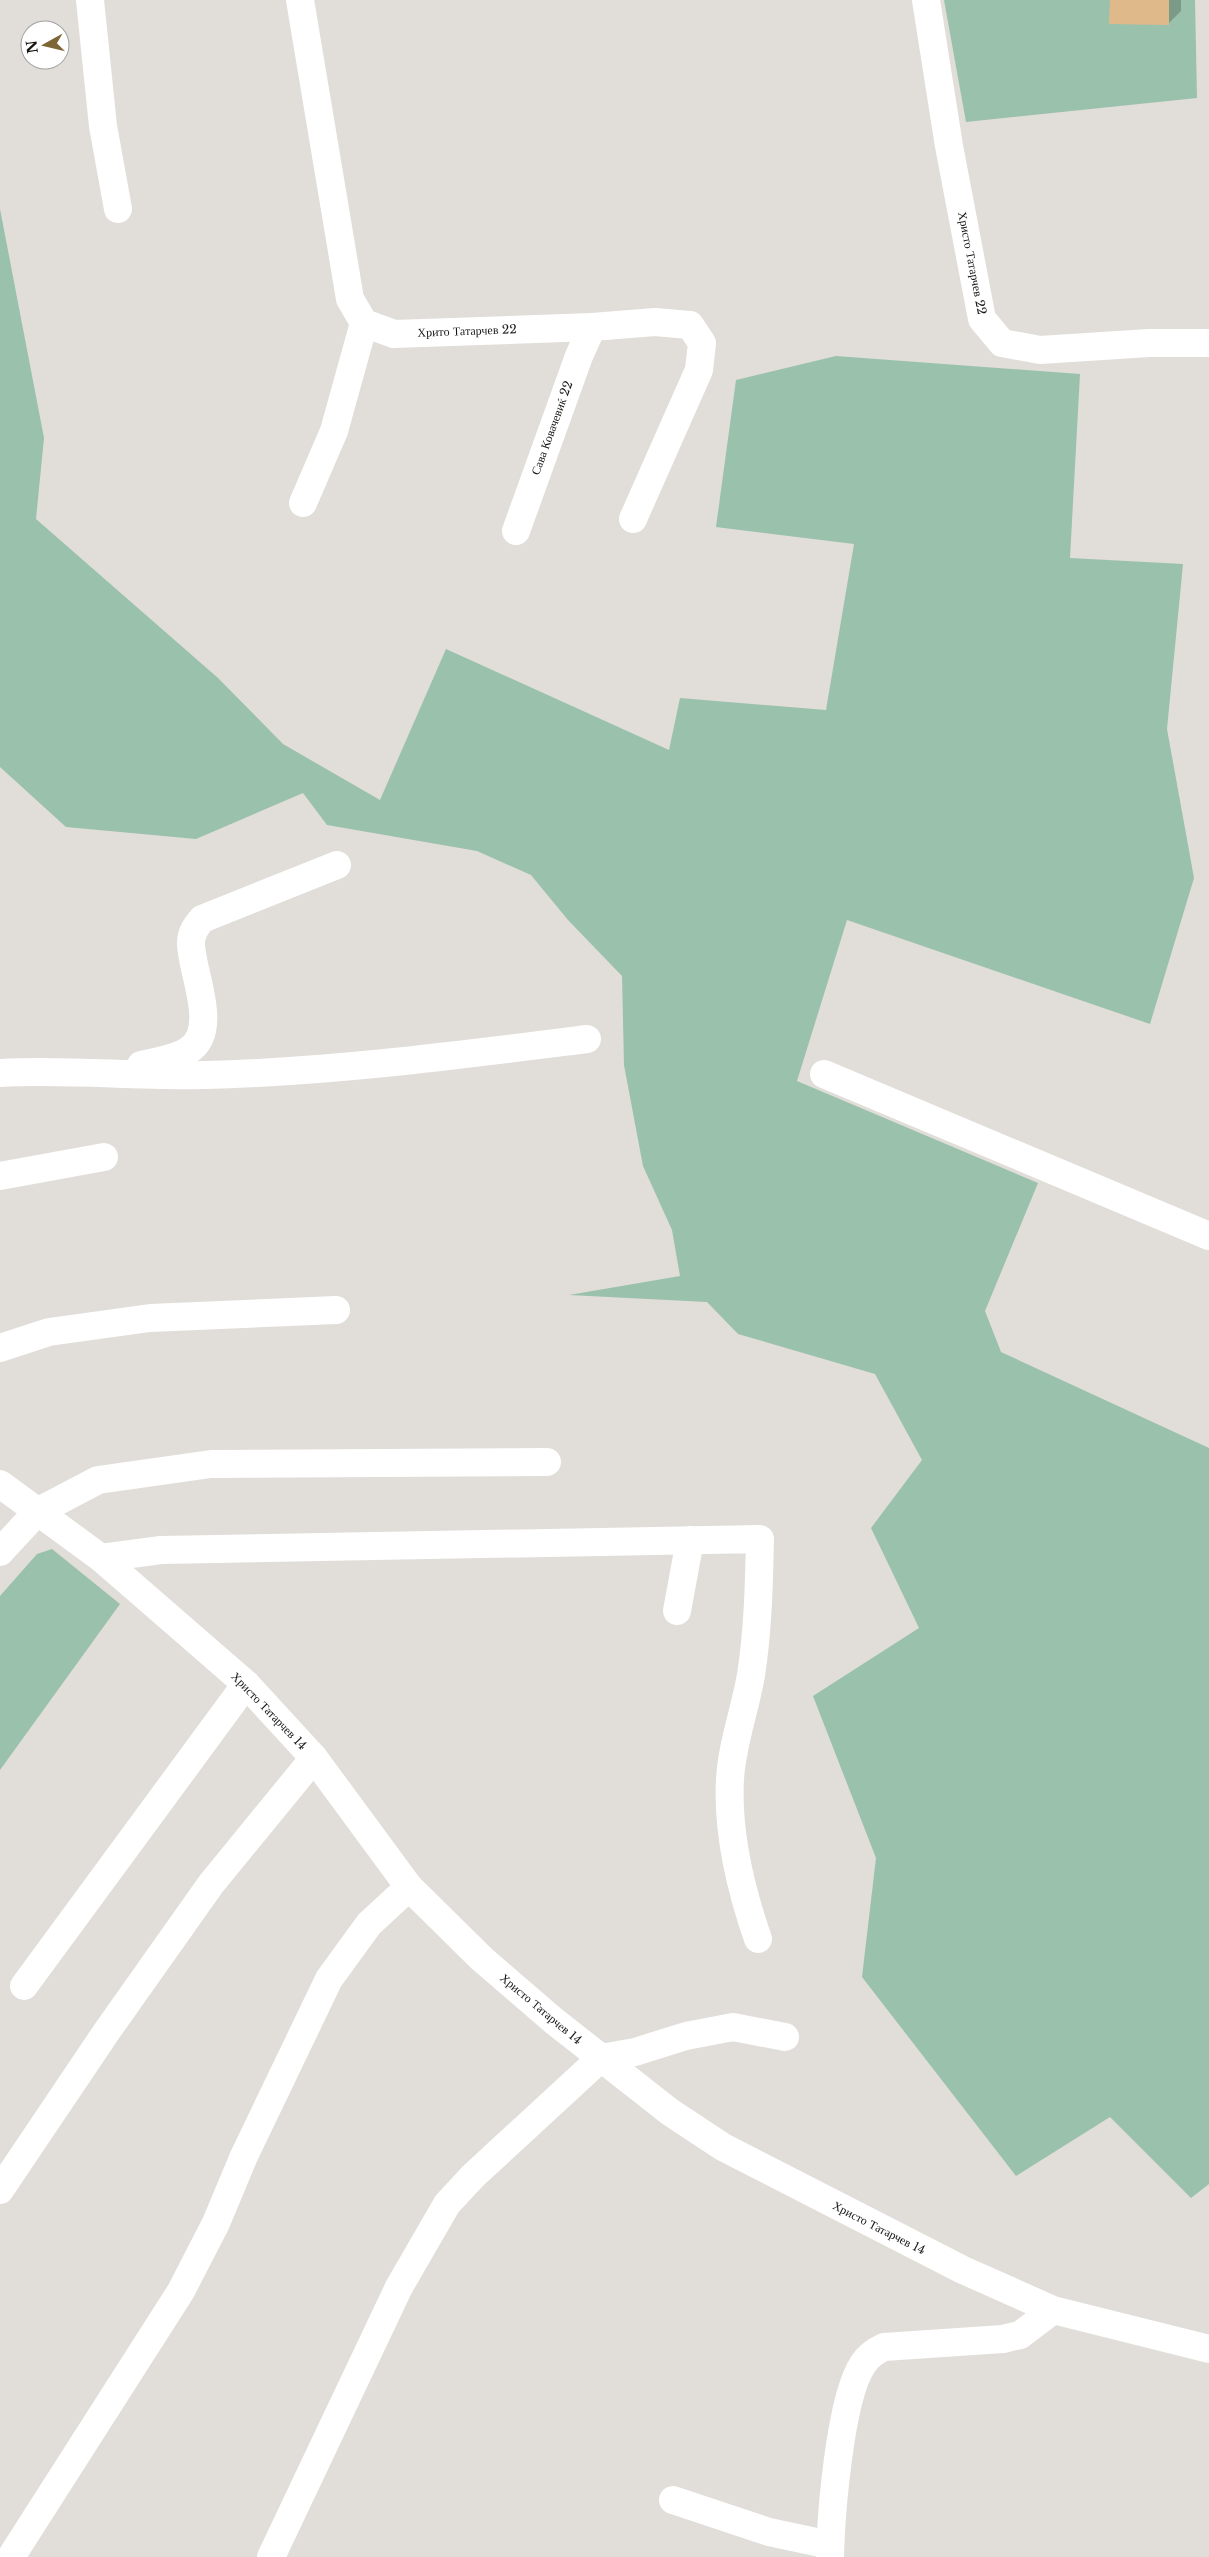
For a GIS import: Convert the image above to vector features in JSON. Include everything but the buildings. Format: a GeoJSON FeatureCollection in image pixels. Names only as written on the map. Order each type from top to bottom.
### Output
{"type":"FeatureCollection","features":[{"type":"Feature","properties":{"kind":"street"},"geometry":{"type":"LineString","coordinates":[[90,0],[103,126],[118,209]]}},
{"type":"Feature","properties":{"kind":"street"},"geometry":{"type":"LineString","coordinates":[[300,0],[350,299],[364,323],[334,431],[303,503]]}},
{"type":"Feature","properties":{"kind":"street","name":"Христо Татарчев 22"},"geometry":{"type":"LineString","coordinates":[[926,0],[949,146],[982,319],[1002,343],[1040,350],[1149,343],[1209,343]]}},
{"type":"Feature","properties":{"kind":"street","name":"Хрито Татарчев 22"},"geometry":{"type":"LineString","coordinates":[[364,323],[394,334],[592,327],[655,322],[690,324],[702,343],[699,370],[633,519]]}},
{"type":"Feature","properties":{"kind":"street","name":"Сава Ковачевиќ 22"},"geometry":{"type":"LineString","coordinates":[[516,530],[578,356],[592,327]]}},
{"type":"Feature","properties":{"kind":"street"},"geometry":{"type":"LineString","coordinates":[[92,1072],[138,1066],[172,1057],[189,1050],[200,1038],[203,1017],[190,943],[194,929],[202,919],[337,865]]}},
{"type":"Feature","properties":{"kind":"street"},"geometry":{"type":"LineString","coordinates":[[0,1073],[92,1072],[204,1075],[261,1072],[467,1054],[587,1040]]}},
{"type":"Feature","properties":{"kind":"street"},"geometry":{"type":"LineString","coordinates":[[824,1074],[1209,1236]]}},
{"type":"Feature","properties":{"kind":"street"},"geometry":{"type":"LineString","coordinates":[[0,1176],[104,1157]]}},
{"type":"Feature","properties":{"kind":"street"},"geometry":{"type":"LineString","coordinates":[[0,1348],[49,1332],[150,1318],[336,1310]]}},
{"type":"Feature","properties":{"kind":"street"},"geometry":{"type":"LineString","coordinates":[[0,1552],[37,1512],[98,1480],[211,1464],[547,1462]]}},
{"type":"Feature","properties":{"kind":"street","name":"Христо Татарчев 14"},"geometry":{"type":"LineString","coordinates":[[0,1484],[101,1558],[246,1684],[314,1758],[409,1887],[482,1958],[601,2058],[670,2112],[723,2147],[963,2270],[1053,2310],[1209,2349]]}},
{"type":"Feature","properties":{"kind":"street"},"geometry":{"type":"LineString","coordinates":[[101,1558],[161,1550],[760,1539],[758,1605],[751,1675],[730,1780],[734,1843],[744,1898],[758,1939]]}},
{"type":"Feature","properties":{"kind":"street"},"geometry":{"type":"LineString","coordinates":[[677,1611],[690,1540]]}},
{"type":"Feature","properties":{"kind":"street"},"geometry":{"type":"LineString","coordinates":[[24,1986],[246,1684]]}},
{"type":"Feature","properties":{"kind":"street"},"geometry":{"type":"LineString","coordinates":[[0,2190],[210,1884],[314,1758]]}},
{"type":"Feature","properties":{"kind":"street"},"geometry":{"type":"LineString","coordinates":[[11,2557],[181,2291],[216,2223],[244,2156],[329,1978],[368,1924],[409,1887]]}},
{"type":"Feature","properties":{"kind":"street"},"geometry":{"type":"LineString","coordinates":[[271,2557],[399,2288],[447,2204],[473,2176],[601,2058],[635,2052],[686,2036],[733,2027],[784,2037]]}},
{"type":"Feature","properties":{"kind":"street"},"geometry":{"type":"LineString","coordinates":[[673,2500],[830,2551],[836,2477],[852,2390],[862,2365],[871,2354],[884,2347],[1002,2340],[1020,2334],[1053,2310]]}},
{"type":"Feature","properties":{"kind":"green space"},"geometry":{"type":"Polygon","coordinates":[[[944,0],[1195,0],[1197,98],[966,122],[944,0]]]}},
{"type":"Feature","properties":{"kind":"green space"},"geometry":{"type":"Polygon","coordinates":[[[0,209],[44,438],[36,519],[218,678],[283,744],[380,800],[446,649],[669,750],[680,698],[826,710],[854,544],[716,527],[736,380],[836,356],[1080,374],[1070,558],[1183,564],[1167,729],[1194,878],[1150,1024],[847,920],[797,1081],[1038,1183],[985,1311],[1001,1352],[1209,1448],[1209,2184],[1191,2198],[1110,2117],[1016,2176],[862,1977],[876,1858],[813,1696],[919,1628],[871,1528],[922,1460],[875,1374],[738,1334],[707,1302],[569,1295],[680,1276],[672,1230],[643,1166],[624,1065],[622,976],[568,920],[531,875],[477,851],[327,825],[303,793],[196,839],[66,827],[0,767],[0,209]]]}},
{"type":"Feature","properties":{"kind":"green space"},"geometry":{"type":"Polygon","coordinates":[[[52,1549],[120,1604],[0,1770],[0,1596],[37,1554],[52,1549]]]}}]}
